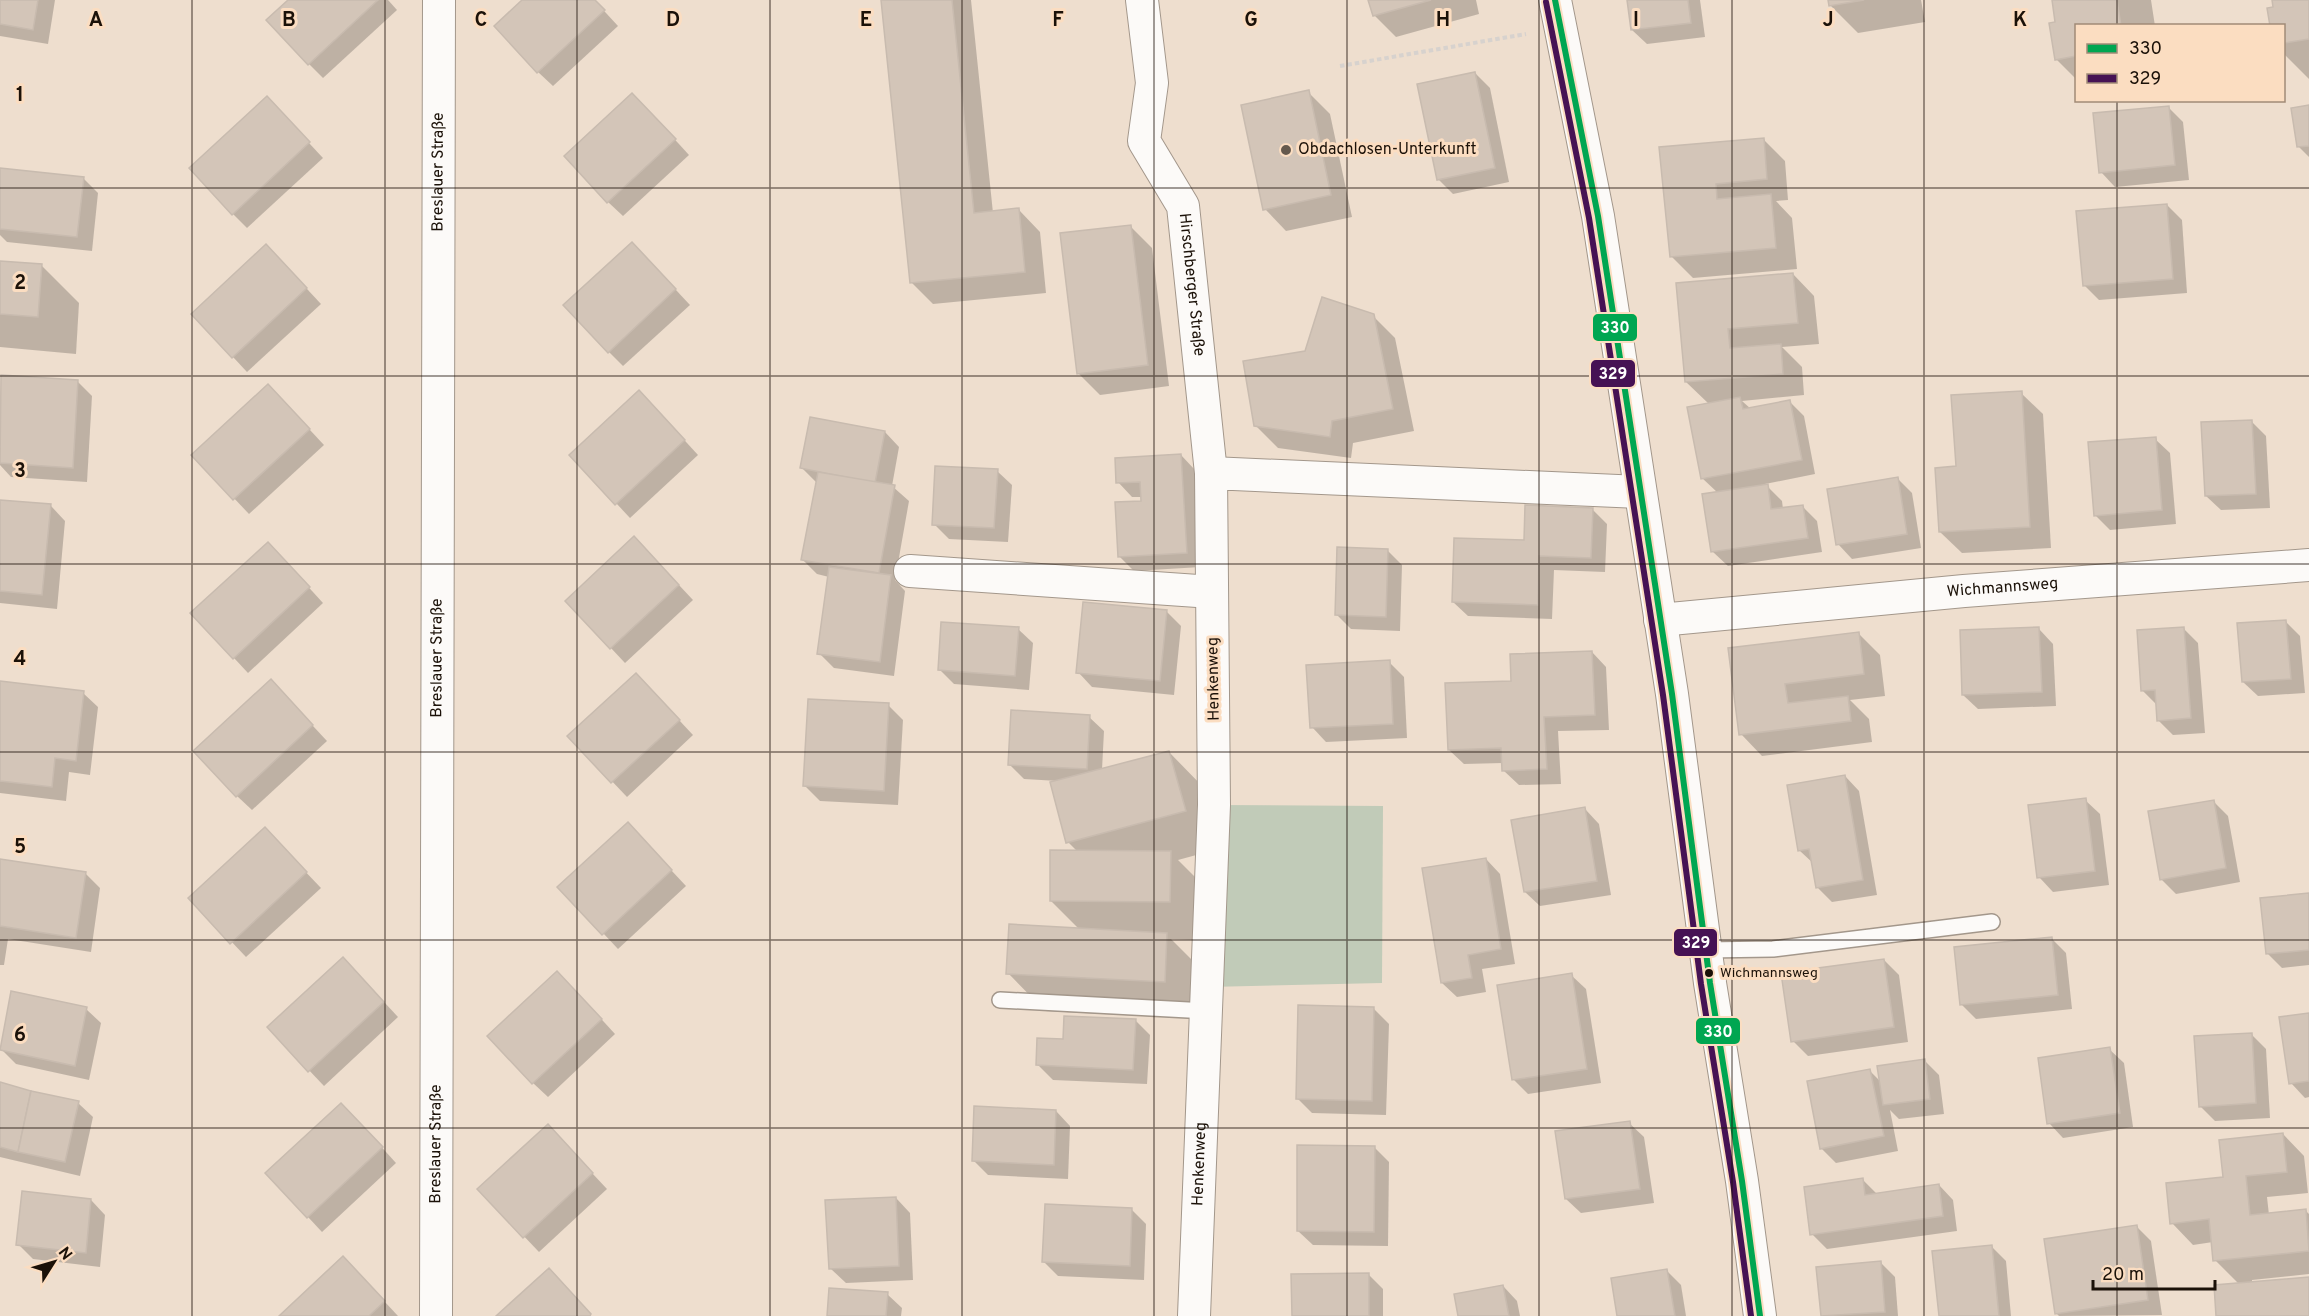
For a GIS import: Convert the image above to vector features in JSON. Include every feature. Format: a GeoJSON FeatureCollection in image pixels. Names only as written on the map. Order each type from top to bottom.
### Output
{"type":"FeatureCollection","features":[{"type":"Feature","properties":{"kind":"street","name":"Breslauer Straße"},"geometry":{"type":"LineString","coordinates":[[436,1316],[439,0]]}},
{"type":"Feature","properties":{"kind":"street","name":"Hirschberger Straße"},"geometry":{"type":"LineString","coordinates":[[1142,0],[1152,83],[1144,141],[1183,206],[1210,472]]}},
{"type":"Feature","properties":{"kind":"street"},"geometry":{"type":"LineString","coordinates":[[1559,14],[1598,216],[1660,620],[1705,950],[1760,1316]]}},
{"type":"Feature","properties":{"kind":"street"},"geometry":{"type":"LineString","coordinates":[[1210,472],[1640,492]]}},
{"type":"Feature","properties":{"kind":"street","name":"Henkenweg"},"geometry":{"type":"LineString","coordinates":[[1194,1316],[1214,805],[1210,472]]}},
{"type":"Feature","properties":{"kind":"street","name":"Wichmannsweg"},"geometry":{"type":"LineString","coordinates":[[1660,620],[1964,591],[2309,565]]}},
{"type":"Feature","properties":{"kind":"street"},"geometry":{"type":"LineString","coordinates":[[910,572],[1212,592]]}},
{"type":"Feature","properties":{"kind":"lane"},"geometry":{"type":"LineString","coordinates":[[1705,950],[1773,949],[1992,922]]}},
{"type":"Feature","properties":{"kind":"lane"},"geometry":{"type":"LineString","coordinates":[[1000,1000],[1207,1011]]}},
{"type":"Feature","properties":{"kind":"path"},"geometry":{"type":"LineString","coordinates":[[1340,66],[1559,14]]}},
{"type":"Feature","properties":{"kind":"green space"},"geometry":{"type":"Polygon","coordinates":[[[1214,805],[1383,806],[1382,983],[1209,987],[1214,805]]]}},
{"type":"Feature","properties":{"kind":"building"},"geometry":{"type":"Polygon","coordinates":[[[0,0],[38,0],[33,30],[0,24],[0,0]]]}},
{"type":"Feature","properties":{"kind":"building"},"geometry":{"type":"Polygon","coordinates":[[[288,0],[378,0],[308,65],[266,20],[288,0]]]}},
{"type":"Feature","properties":{"kind":"building"},"geometry":{"type":"Polygon","coordinates":[[[522,0],[595,0],[605,10],[537,73],[494,26],[522,0]]]}},
{"type":"Feature","properties":{"kind":"building"},"geometry":{"type":"Polygon","coordinates":[[[881,0],[952,0],[974,213],[1019,208],[1025,272],[910,283],[881,0]]]}},
{"type":"Feature","properties":{"kind":"building"},"geometry":{"type":"Polygon","coordinates":[[[1368,0],[1431,0],[1373,16],[1368,0]]]}},
{"type":"Feature","properties":{"kind":"building"},"geometry":{"type":"Polygon","coordinates":[[[1627,0],[1688,0],[1691,23],[1631,30],[1627,0]]]}},
{"type":"Feature","properties":{"kind":"building"},"geometry":{"type":"Polygon","coordinates":[[[1828,0],[1864,0],[1829,6],[1828,0]]]}},
{"type":"Feature","properties":{"kind":"building"},"geometry":{"type":"Polygon","coordinates":[[[2052,0],[2117,0],[2121,24],[2075,24],[2075,56],[2055,60],[2049,23],[2055,22],[2052,0]]]}},
{"type":"Feature","properties":{"kind":"building"},"geometry":{"type":"Polygon","coordinates":[[[2272,0],[2309,0],[2309,39],[2285,43],[2285,24],[2270,24],[2267,8],[2273,7],[2272,0]]]}},
{"type":"Feature","properties":{"kind":"building"},"geometry":{"type":"Polygon","coordinates":[[[1475,72],[1495,168],[1437,180],[1417,84],[1475,72]]]}},
{"type":"Feature","properties":{"kind":"building","name":"Obdachlosen-Unterkunft"},"geometry":{"type":"Polygon","coordinates":[[[1309,90],[1331,195],[1263,210],[1241,105],[1309,90]]]}},
{"type":"Feature","properties":{"kind":"building"},"geometry":{"type":"Polygon","coordinates":[[[632,93],[676,139],[607,203],[564,156],[632,93]]]}},
{"type":"Feature","properties":{"kind":"building"},"geometry":{"type":"Polygon","coordinates":[[[267,96],[310,142],[232,215],[189,168],[267,96]]]}},
{"type":"Feature","properties":{"kind":"building"},"geometry":{"type":"Polygon","coordinates":[[[2309,105],[2309,146],[2297,147],[2291,108],[2309,105]]]}},
{"type":"Feature","properties":{"kind":"building"},"geometry":{"type":"Polygon","coordinates":[[[2169,106],[2175,165],[2099,173],[2093,113],[2169,106]]]}},
{"type":"Feature","properties":{"kind":"building"},"geometry":{"type":"Polygon","coordinates":[[[1764,138],[1767,179],[1716,184],[1717,199],[1771,194],[1776,248],[1670,257],[1659,147],[1764,138]]]}},
{"type":"Feature","properties":{"kind":"building"},"geometry":{"type":"Polygon","coordinates":[[[0,168],[84,177],[77,237],[0,229],[0,168]]]}},
{"type":"Feature","properties":{"kind":"building"},"geometry":{"type":"Polygon","coordinates":[[[2167,204],[2173,279],[2083,286],[2076,211],[2167,204]]]}},
{"type":"Feature","properties":{"kind":"building"},"geometry":{"type":"Polygon","coordinates":[[[1131,225],[1148,365],[1077,374],[1060,233],[1131,225]]]}},
{"type":"Feature","properties":{"kind":"building"},"geometry":{"type":"Polygon","coordinates":[[[632,242],[676,289],[608,353],[563,305],[632,242]]]}},
{"type":"Feature","properties":{"kind":"building"},"geometry":{"type":"Polygon","coordinates":[[[266,244],[307,288],[232,358],[191,314],[266,244]]]}},
{"type":"Feature","properties":{"kind":"building"},"geometry":{"type":"Polygon","coordinates":[[[0,261],[42,264],[38,317],[0,314],[0,261]]]}},
{"type":"Feature","properties":{"kind":"building"},"geometry":{"type":"Polygon","coordinates":[[[1793,273],[1798,323],[1728,329],[1730,348],[1781,344],[1783,374],[1685,382],[1676,283],[1793,273]]]}},
{"type":"Feature","properties":{"kind":"building"},"geometry":{"type":"Polygon","coordinates":[[[1322,297],[1374,314],[1393,409],[1332,421],[1330,437],[1254,426],[1243,361],[1305,351],[1322,297]]]}},
{"type":"Feature","properties":{"kind":"building"},"geometry":{"type":"Polygon","coordinates":[[[1,375],[78,380],[73,468],[0,463],[1,375]]]}},
{"type":"Feature","properties":{"kind":"building"},"geometry":{"type":"Polygon","coordinates":[[[268,384],[310,429],[233,500],[191,455],[268,384]]]}},
{"type":"Feature","properties":{"kind":"building"},"geometry":{"type":"Polygon","coordinates":[[[639,390],[685,440],[615,505],[569,455],[639,390]]]}},
{"type":"Feature","properties":{"kind":"building"},"geometry":{"type":"Polygon","coordinates":[[[2022,391],[2030,527],[1939,532],[1935,468],[1956,466],[1951,395],[2022,391]]]}},
{"type":"Feature","properties":{"kind":"building"},"geometry":{"type":"Polygon","coordinates":[[[1740,397],[1743,409],[1790,400],[1802,460],[1701,479],[1687,407],[1740,397]]]}},
{"type":"Feature","properties":{"kind":"building"},"geometry":{"type":"Polygon","coordinates":[[[810,417],[885,431],[875,483],[800,468],[810,417]]]}},
{"type":"Feature","properties":{"kind":"building"},"geometry":{"type":"Polygon","coordinates":[[[2252,420],[2256,494],[2205,496],[2201,422],[2252,420]]]}},
{"type":"Feature","properties":{"kind":"building"},"geometry":{"type":"Polygon","coordinates":[[[2156,437],[2162,510],[2094,516],[2088,442],[2156,437]]]}},
{"type":"Feature","properties":{"kind":"building"},"geometry":{"type":"Polygon","coordinates":[[[1181,454],[1187,553],[1118,557],[1115,502],[1141,501],[1140,482],[1116,483],[1115,458],[1181,454]]]}},
{"type":"Feature","properties":{"kind":"building"},"geometry":{"type":"Polygon","coordinates":[[[935,466],[998,469],[994,528],[932,525],[935,466]]]}},
{"type":"Feature","properties":{"kind":"building"},"geometry":{"type":"Polygon","coordinates":[[[818,472],[895,485],[879,573],[801,560],[818,472]]]}},
{"type":"Feature","properties":{"kind":"building"},"geometry":{"type":"Polygon","coordinates":[[[1898,477],[1907,534],[1836,545],[1827,489],[1898,477]]]}},
{"type":"Feature","properties":{"kind":"building"},"geometry":{"type":"Polygon","coordinates":[[[1768,484],[1771,509],[1803,505],[1808,538],[1711,552],[1702,494],[1768,484]]]}},
{"type":"Feature","properties":{"kind":"building"},"geometry":{"type":"Polygon","coordinates":[[[0,500],[51,504],[42,595],[0,591],[0,500]]]}},
{"type":"Feature","properties":{"kind":"building"},"geometry":{"type":"Polygon","coordinates":[[[1525,505],[1593,508],[1591,558],[1539,556],[1538,605],[1452,602],[1454,538],[1524,540],[1525,505]]]}},
{"type":"Feature","properties":{"kind":"building"},"geometry":{"type":"Polygon","coordinates":[[[634,536],[679,585],[610,649],[565,601],[634,536]]]}},
{"type":"Feature","properties":{"kind":"building"},"geometry":{"type":"Polygon","coordinates":[[[268,542],[310,587],[233,659],[190,613],[268,542]]]}},
{"type":"Feature","properties":{"kind":"building"},"geometry":{"type":"Polygon","coordinates":[[[1337,547],[1388,549],[1386,617],[1335,615],[1337,547]]]}},
{"type":"Feature","properties":{"kind":"building"},"geometry":{"type":"Polygon","coordinates":[[[829,567],[891,575],[880,662],[817,654],[829,567]]]}},
{"type":"Feature","properties":{"kind":"building"},"geometry":{"type":"Polygon","coordinates":[[[1083,602],[1167,610],[1160,681],[1076,673],[1083,602]]]}},
{"type":"Feature","properties":{"kind":"building"},"geometry":{"type":"Polygon","coordinates":[[[2286,620],[2291,679],[2242,682],[2237,623],[2286,620]]]}},
{"type":"Feature","properties":{"kind":"building"},"geometry":{"type":"Polygon","coordinates":[[[941,622],[1019,627],[1015,676],[938,670],[941,622]]]}},
{"type":"Feature","properties":{"kind":"building"},"geometry":{"type":"Polygon","coordinates":[[[2039,627],[2042,692],[1962,695],[1960,630],[2039,627]]]}},
{"type":"Feature","properties":{"kind":"building"},"geometry":{"type":"Polygon","coordinates":[[[2184,627],[2191,718],[2157,721],[2155,690],[2141,691],[2137,630],[2184,627]]]}},
{"type":"Feature","properties":{"kind":"building"},"geometry":{"type":"Polygon","coordinates":[[[1859,632],[1864,674],[1785,684],[1788,703],[1848,696],[1851,721],[1739,735],[1728,648],[1859,632]]]}},
{"type":"Feature","properties":{"kind":"building"},"geometry":{"type":"Polygon","coordinates":[[[1592,651],[1595,715],[1544,717],[1547,769],[1502,771],[1501,748],[1448,750],[1445,683],[1511,681],[1510,654],[1592,651]]]}},
{"type":"Feature","properties":{"kind":"building"},"geometry":{"type":"Polygon","coordinates":[[[1390,660],[1393,724],[1310,728],[1306,665],[1390,660]]]}},
{"type":"Feature","properties":{"kind":"building"},"geometry":{"type":"Polygon","coordinates":[[[636,673],[680,720],[611,783],[567,736],[636,673]]]}},
{"type":"Feature","properties":{"kind":"building"},"geometry":{"type":"Polygon","coordinates":[[[271,679],[313,725],[236,797],[193,751],[271,679]]]}},
{"type":"Feature","properties":{"kind":"building"},"geometry":{"type":"Polygon","coordinates":[[[0,681],[84,691],[76,761],[55,758],[52,787],[0,781],[0,681]]]}},
{"type":"Feature","properties":{"kind":"building"},"geometry":{"type":"Polygon","coordinates":[[[808,699],[889,703],[884,791],[803,786],[808,699]]]}},
{"type":"Feature","properties":{"kind":"building"},"geometry":{"type":"Polygon","coordinates":[[[1011,710],[1090,715],[1087,769],[1008,765],[1011,710]]]}},
{"type":"Feature","properties":{"kind":"building"},"geometry":{"type":"Polygon","coordinates":[[[1169,751],[1186,811],[1066,843],[1050,782],[1169,751]]]}},
{"type":"Feature","properties":{"kind":"building"},"geometry":{"type":"Polygon","coordinates":[[[1845,775],[1863,880],[1816,888],[1809,849],[1798,851],[1787,785],[1845,775]]]}},
{"type":"Feature","properties":{"kind":"building"},"geometry":{"type":"Polygon","coordinates":[[[2086,798],[2095,871],[2037,878],[2028,805],[2086,798]]]}},
{"type":"Feature","properties":{"kind":"building"},"geometry":{"type":"Polygon","coordinates":[[[2214,800],[2226,868],[2160,880],[2148,811],[2214,800]]]}},
{"type":"Feature","properties":{"kind":"building"},"geometry":{"type":"Polygon","coordinates":[[[1585,807],[1597,881],[1524,892],[1511,820],[1585,807]]]}},
{"type":"Feature","properties":{"kind":"building"},"geometry":{"type":"Polygon","coordinates":[[[628,822],[672,870],[602,935],[557,887],[628,822]]]}},
{"type":"Feature","properties":{"kind":"building"},"geometry":{"type":"Polygon","coordinates":[[[265,827],[307,872],[230,944],[188,898],[265,827]]]}},
{"type":"Feature","properties":{"kind":"building"},"geometry":{"type":"Polygon","coordinates":[[[1050,850],[1171,851],[1170,902],[1050,901],[1050,850]]]}},
{"type":"Feature","properties":{"kind":"building"},"geometry":{"type":"Polygon","coordinates":[[[1486,858],[1501,949],[1468,955],[1472,978],[1441,983],[1422,868],[1486,858]]]}},
{"type":"Feature","properties":{"kind":"building"},"geometry":{"type":"Polygon","coordinates":[[[0,859],[86,872],[76,938],[0,926],[0,859]]]}},
{"type":"Feature","properties":{"kind":"building"},"geometry":{"type":"Polygon","coordinates":[[[2309,893],[2309,950],[2266,954],[2260,898],[2309,893]]]}},
{"type":"Feature","properties":{"kind":"building"},"geometry":{"type":"Polygon","coordinates":[[[1009,924],[1167,933],[1165,982],[1006,974],[1009,924]]]}},
{"type":"Feature","properties":{"kind":"building"},"geometry":{"type":"Polygon","coordinates":[[[2052,937],[2058,995],[1960,1005],[1954,947],[2052,937]]]}},
{"type":"Feature","properties":{"kind":"building"},"geometry":{"type":"Polygon","coordinates":[[[343,957],[384,1002],[308,1072],[267,1027],[343,957]]]}},
{"type":"Feature","properties":{"kind":"building"},"geometry":{"type":"Polygon","coordinates":[[[1884,959],[1894,1027],[1791,1042],[1781,973],[1884,959]]]}},
{"type":"Feature","properties":{"kind":"building"},"geometry":{"type":"Polygon","coordinates":[[[557,971],[602,1019],[532,1084],[487,1036],[557,971]]]}},
{"type":"Feature","properties":{"kind":"building"},"geometry":{"type":"Polygon","coordinates":[[[1572,973],[1587,1069],[1512,1080],[1497,985],[1572,973]]]}},
{"type":"Feature","properties":{"kind":"building"},"geometry":{"type":"Polygon","coordinates":[[[11,991],[87,1007],[75,1066],[0,1050],[11,991]]]}},
{"type":"Feature","properties":{"kind":"building"},"geometry":{"type":"Polygon","coordinates":[[[1298,1005],[1374,1007],[1372,1101],[1296,1099],[1298,1005]]]}},
{"type":"Feature","properties":{"kind":"building"},"geometry":{"type":"Polygon","coordinates":[[[2309,1013],[2309,1081],[2289,1084],[2279,1017],[2309,1013]]]}},
{"type":"Feature","properties":{"kind":"building"},"geometry":{"type":"Polygon","coordinates":[[[1064,1016],[1136,1019],[1133,1070],[1036,1065],[1037,1038],[1063,1039],[1064,1016]]]}},
{"type":"Feature","properties":{"kind":"building"},"geometry":{"type":"Polygon","coordinates":[[[2252,1033],[2256,1103],[2199,1107],[2194,1036],[2252,1033]]]}},
{"type":"Feature","properties":{"kind":"building"},"geometry":{"type":"Polygon","coordinates":[[[2110,1047],[2120,1113],[2047,1124],[2038,1058],[2110,1047]]]}},
{"type":"Feature","properties":{"kind":"building"},"geometry":{"type":"Polygon","coordinates":[[[1925,1059],[1930,1099],[1883,1105],[1877,1066],[1925,1059]]]}},
{"type":"Feature","properties":{"kind":"building"},"geometry":{"type":"Polygon","coordinates":[[[1870,1069],[1884,1136],[1820,1149],[1807,1081],[1870,1069]]]}},
{"type":"Feature","properties":{"kind":"building"},"geometry":{"type":"Polygon","coordinates":[[[0,1082],[31,1091],[18,1152],[0,1147],[0,1082]]]}},
{"type":"Feature","properties":{"kind":"building"},"geometry":{"type":"Polygon","coordinates":[[[31,1091],[79,1101],[65,1162],[18,1152],[31,1091]]]}},
{"type":"Feature","properties":{"kind":"building"},"geometry":{"type":"Polygon","coordinates":[[[341,1103],[383,1147],[307,1218],[265,1173],[341,1103]]]}},
{"type":"Feature","properties":{"kind":"building"},"geometry":{"type":"Polygon","coordinates":[[[974,1106],[1056,1110],[1054,1165],[972,1161],[974,1106]]]}},
{"type":"Feature","properties":{"kind":"building"},"geometry":{"type":"Polygon","coordinates":[[[1630,1121],[1640,1189],[1565,1199],[1555,1131],[1630,1121]]]}},
{"type":"Feature","properties":{"kind":"building"},"geometry":{"type":"Polygon","coordinates":[[[548,1124],[593,1173],[523,1238],[477,1189],[548,1124]]]}},
{"type":"Feature","properties":{"kind":"building"},"geometry":{"type":"Polygon","coordinates":[[[2283,1133],[2287,1172],[2246,1176],[2250,1215],[2306,1209],[2309,1251],[2213,1261],[2209,1219],[2170,1224],[2166,1183],[2223,1177],[2219,1140],[2283,1133]]]}},
{"type":"Feature","properties":{"kind":"building"},"geometry":{"type":"Polygon","coordinates":[[[1297,1145],[1375,1146],[1374,1232],[1297,1231],[1297,1145]]]}},
{"type":"Feature","properties":{"kind":"building"},"geometry":{"type":"Polygon","coordinates":[[[1863,1178],[1865,1195],[1939,1184],[1943,1216],[1810,1235],[1804,1187],[1863,1178]]]}},
{"type":"Feature","properties":{"kind":"building"},"geometry":{"type":"Polygon","coordinates":[[[22,1191],[91,1199],[86,1253],[16,1245],[22,1191]]]}},
{"type":"Feature","properties":{"kind":"building"},"geometry":{"type":"Polygon","coordinates":[[[896,1197],[899,1266],[829,1269],[825,1200],[896,1197]]]}},
{"type":"Feature","properties":{"kind":"building"},"geometry":{"type":"Polygon","coordinates":[[[1045,1204],[1132,1208],[1130,1266],[1042,1262],[1045,1204]]]}},
{"type":"Feature","properties":{"kind":"building"},"geometry":{"type":"Polygon","coordinates":[[[2137,1225],[2148,1300],[2055,1314],[2044,1239],[2137,1225]]]}},
{"type":"Feature","properties":{"kind":"building"},"geometry":{"type":"Polygon","coordinates":[[[1992,1245],[1999,1316],[1939,1316],[1932,1251],[1992,1245]]]}},
{"type":"Feature","properties":{"kind":"building"},"geometry":{"type":"Polygon","coordinates":[[[343,1256],[385,1301],[369,1316],[279,1316],[343,1256]]]}},
{"type":"Feature","properties":{"kind":"building"},"geometry":{"type":"Polygon","coordinates":[[[1881,1261],[1885,1312],[1821,1316],[1816,1267],[1881,1261]]]}},
{"type":"Feature","properties":{"kind":"building"},"geometry":{"type":"Polygon","coordinates":[[[549,1268],[591,1314],[590,1316],[496,1316],[549,1268]]]}},
{"type":"Feature","properties":{"kind":"building"},"geometry":{"type":"Polygon","coordinates":[[[1667,1269],[1675,1316],[1617,1316],[1611,1278],[1667,1269]]]}},
{"type":"Feature","properties":{"kind":"building"},"geometry":{"type":"Polygon","coordinates":[[[1369,1273],[1369,1316],[1292,1316],[1291,1274],[1369,1273]]]}},
{"type":"Feature","properties":{"kind":"building"},"geometry":{"type":"Polygon","coordinates":[[[2309,1277],[2309,1316],[2216,1316],[2214,1285],[2309,1277]]]}},
{"type":"Feature","properties":{"kind":"building"},"geometry":{"type":"Polygon","coordinates":[[[1503,1285],[1509,1316],[1458,1316],[1454,1294],[1503,1285]]]}},
{"type":"Feature","properties":{"kind":"building"},"geometry":{"type":"Polygon","coordinates":[[[829,1288],[888,1292],[886,1316],[827,1316],[829,1288]]]}},
{"type":"Feature","properties":{"kind":"transit line","name":"330"},"geometry":{"type":"LineString","coordinates":[[1555,0],[1598,216],[1672,694],[1710,983],[1742,1181],[1760,1316]]}},
{"type":"Feature","properties":{"kind":"transit line","name":"329"},"geometry":{"type":"LineString","coordinates":[[1546,2],[1589,218],[1663,695],[1701,984],[1733,1182],[1751,1316]]}},
{"type":"Feature","properties":{"kind":"place","name":"Obdachlosen-Unterkunft"},"geometry":{"type":"Point","coordinates":[1286,150]}},
{"type":"Feature","properties":{"kind":"place","name":"Wichmannsweg"},"geometry":{"type":"Point","coordinates":[1709,973]}}]}
